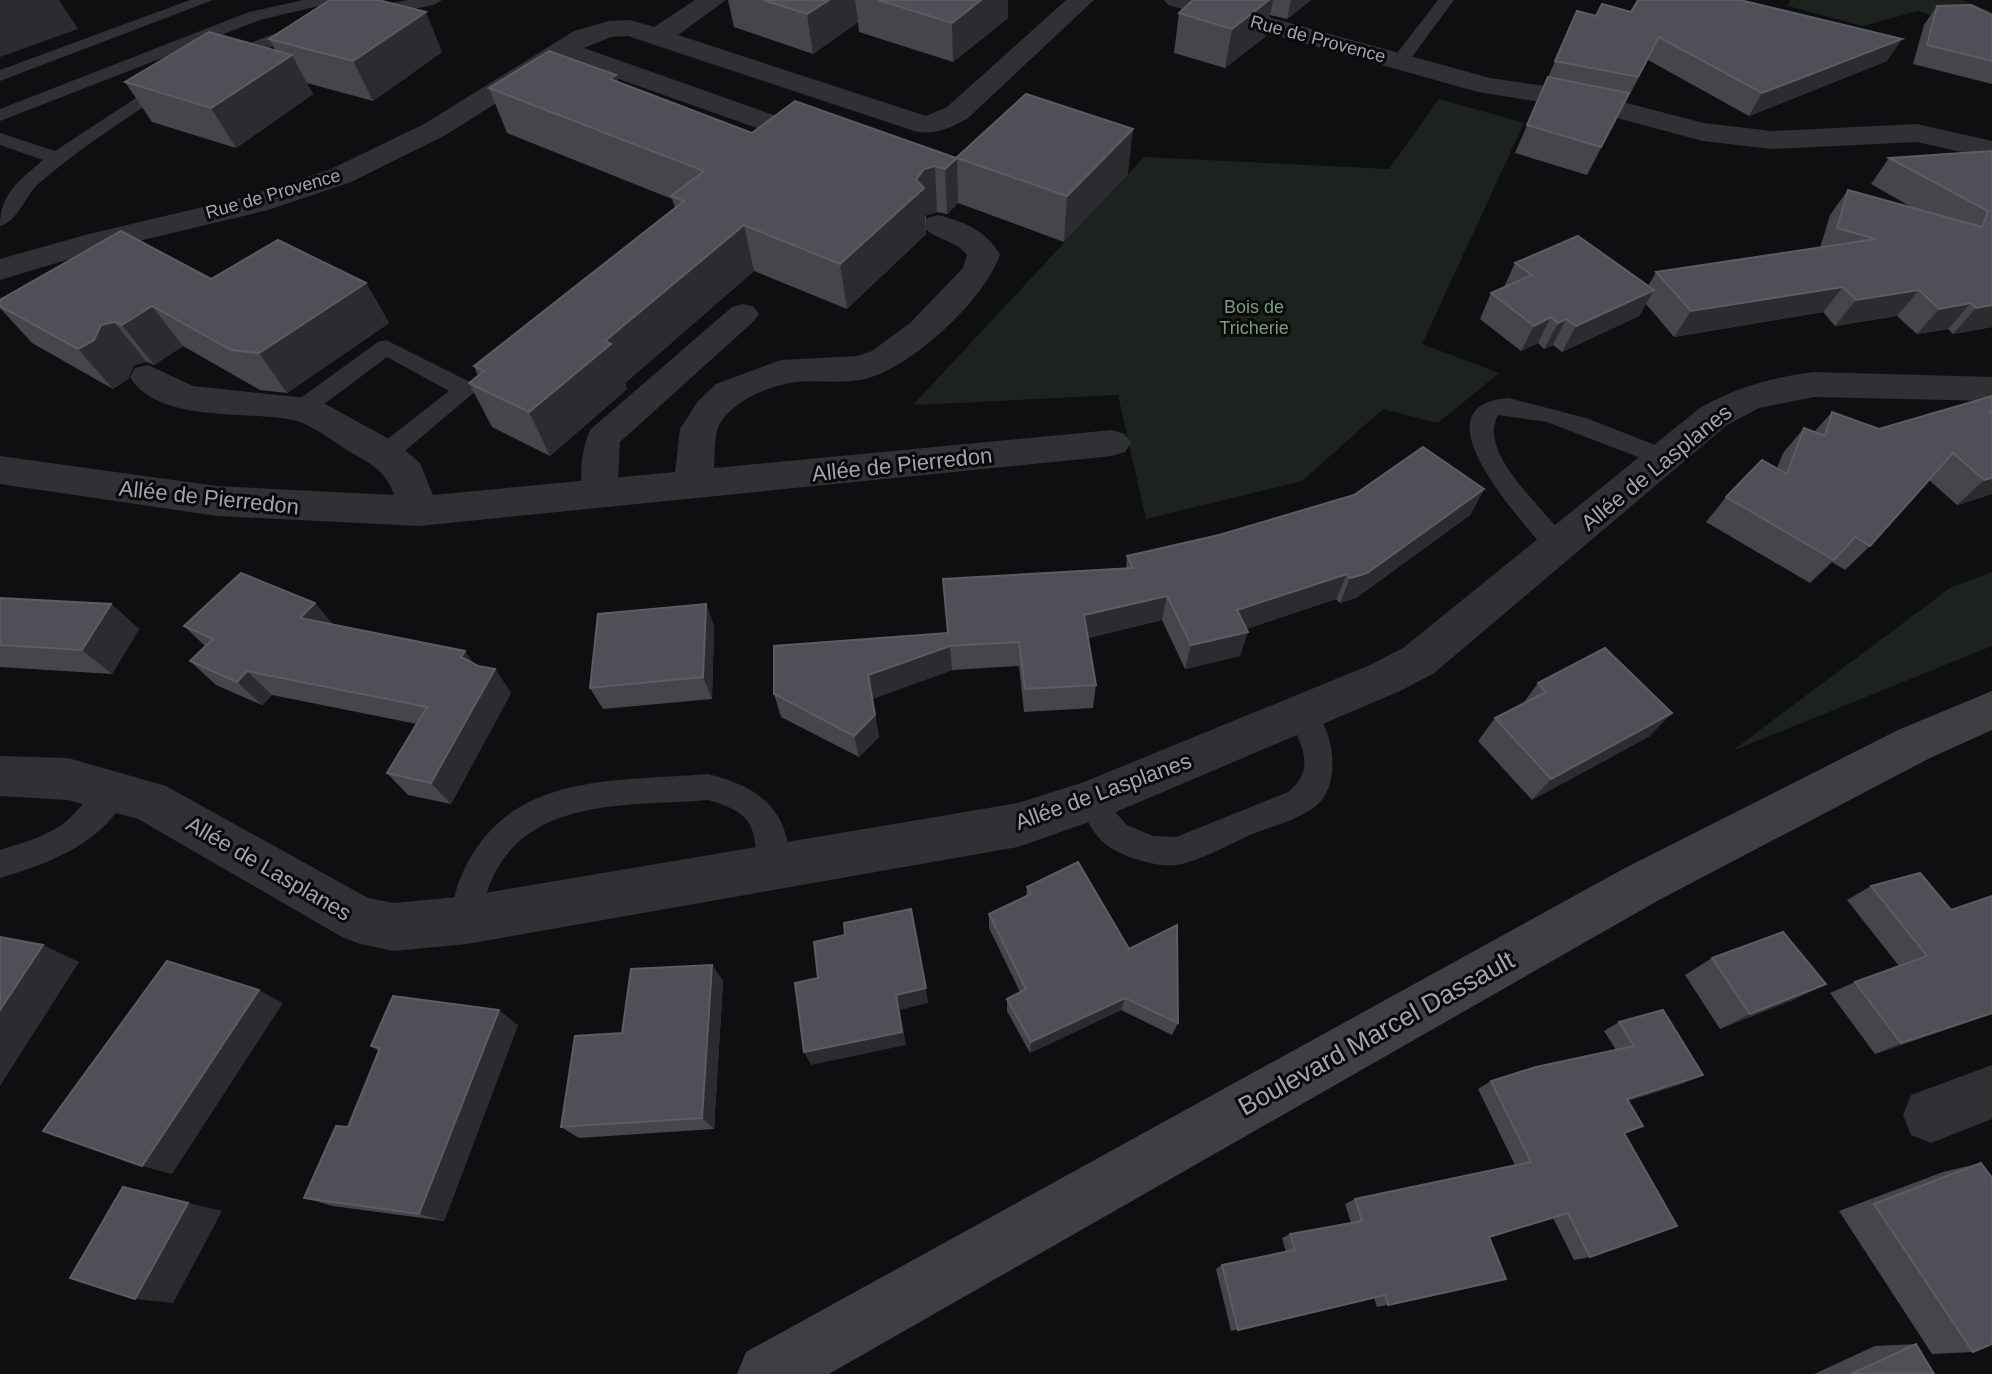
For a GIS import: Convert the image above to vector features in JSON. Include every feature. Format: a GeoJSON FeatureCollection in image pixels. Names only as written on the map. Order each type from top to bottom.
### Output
{"type":"FeatureCollection","features":[{"type":"Feature","properties":{"kind":"main road","name":"Boulevard Marcel Dassault"},"geometry":{"type":"LineString","coordinates":[[768,1374],[1642,884],[1914,744],[1992,710]]}},
{"type":"Feature","properties":{"kind":"street"},"geometry":{"type":"LineString","coordinates":[[657,37],[713,0]]}},
{"type":"Feature","properties":{"kind":"street","name":"Rue de Provence"},"geometry":{"type":"LineString","coordinates":[[0,270],[341,176],[427,134],[588,34],[630,28],[913,124],[940,122],[957,113],[1081,0]]}},
{"type":"Feature","properties":{"kind":"street","name":"Rue de Provence"},"geometry":{"type":"LineString","coordinates":[[1177,0],[1458,78],[1503,89],[1584,101],[1703,132],[1740,138],[1789,140],[1917,133],[1992,150]]}},
{"type":"Feature","properties":{"kind":"street"},"geometry":{"type":"LineString","coordinates":[[609,29],[612,20],[632,5]]}},
{"type":"Feature","properties":{"kind":"street"},"geometry":{"type":"LineString","coordinates":[[563,50],[849,151]]}},
{"type":"Feature","properties":{"kind":"street"},"geometry":{"type":"LineString","coordinates":[[915,150],[957,113]]}},
{"type":"Feature","properties":{"kind":"street"},"geometry":{"type":"LineString","coordinates":[[693,484],[699,429],[711,410],[729,393],[781,372],[871,365],[896,352],[922,331],[978,272],[984,254],[971,238],[938,225]]}},
{"type":"Feature","properties":{"kind":"street"},"geometry":{"type":"LineString","coordinates":[[599,494],[603,438],[743,314]]}},
{"type":"Feature","properties":{"kind":"street"},"geometry":{"type":"LineString","coordinates":[[148,377],[186,398],[303,408],[385,454],[406,473],[419,511]]}},
{"type":"Feature","properties":{"kind":"street","name":"Allée de Lasplanes"},"geometry":{"type":"LineString","coordinates":[[0,776],[68,779],[149,801],[360,920],[394,927],[467,920],[775,870],[1018,825],[1092,800],[1418,661],[1726,408],[1764,393],[1843,384],[1942,391],[1992,389]]}},
{"type":"Feature","properties":{"kind":"street","name":"Allée de Pierredon"},"geometry":{"type":"LineString","coordinates":[[0,470],[217,501],[419,511],[1112,443]]}},
{"type":"Feature","properties":{"kind":"street"},"geometry":{"type":"LineString","coordinates":[[1931,1115],[1992,1092]]}},
{"type":"Feature","properties":{"kind":"lane"},"geometry":{"type":"LineString","coordinates":[[0,76],[205,0]]}},
{"type":"Feature","properties":{"kind":"lane"},"geometry":{"type":"LineString","coordinates":[[0,115],[255,16],[325,0]]}},
{"type":"Feature","properties":{"kind":"lane"},"geometry":{"type":"LineString","coordinates":[[352,16],[434,0]]}},
{"type":"Feature","properties":{"kind":"lane"},"geometry":{"type":"LineString","coordinates":[[1400,61],[1446,0]]}},
{"type":"Feature","properties":{"kind":"lane"},"geometry":{"type":"LineString","coordinates":[[214,63],[320,22]]}},
{"type":"Feature","properties":{"kind":"lane"},"geometry":{"type":"LineString","coordinates":[[0,220],[26,185],[57,158],[158,88],[185,75]]}},
{"type":"Feature","properties":{"kind":"lane"},"geometry":{"type":"LineString","coordinates":[[0,139],[57,158]]}},
{"type":"Feature","properties":{"kind":"lane"},"geometry":{"type":"LineString","coordinates":[[303,408],[386,347],[466,390],[385,454]]}},
{"type":"Feature","properties":{"kind":"lane"},"geometry":{"type":"LineString","coordinates":[[1557,546],[1491,463],[1483,447],[1483,419],[1488,410],[1495,407],[1529,408],[1664,458]]}},
{"type":"Feature","properties":{"kind":"lane"},"geometry":{"type":"LineString","coordinates":[[1092,800],[1104,822],[1116,835],[1152,850],[1177,851],[1299,801],[1310,795],[1319,776],[1316,740],[1300,713]]}},
{"type":"Feature","properties":{"kind":"lane"},"geometry":{"type":"LineString","coordinates":[[467,920],[473,887],[480,870],[494,852],[528,818],[559,802],[708,787],[725,790],[753,806],[764,818],[775,846],[775,870]]}},
{"type":"Feature","properties":{"kind":"lane"},"geometry":{"type":"LineString","coordinates":[[0,864],[72,837],[92,819],[115,790]]}},
{"type":"Feature","properties":{"kind":"green space"},"geometry":{"type":"Polygon","coordinates":[[[1790,0],[1962,0],[1992,12],[1992,33],[1918,11],[1863,26],[1788,6],[1790,0]]]}},
{"type":"Feature","properties":{"kind":"green space","name":"Bois de Tricherie"},"geometry":{"type":"Polygon","coordinates":[[[1439,99],[1524,123],[1422,344],[1499,373],[1438,423],[1383,409],[1302,481],[1146,519],[1118,395],[913,405],[1144,157],[1389,169],[1439,99]]]}},
{"type":"Feature","properties":{"kind":"green space"},"geometry":{"type":"Polygon","coordinates":[[[1992,572],[1992,646],[1732,751],[1950,588],[1992,572]]]}},
{"type":"Feature","properties":{"kind":"building"},"geometry":{"type":"Polygon","coordinates":[[[330,0],[378,0],[426,12],[353,61],[269,39],[330,0]]]}},
{"type":"Feature","properties":{"kind":"building"},"geometry":{"type":"Polygon","coordinates":[[[763,0],[829,0],[807,14],[763,0]]]}},
{"type":"Feature","properties":{"kind":"building"},"geometry":{"type":"Polygon","coordinates":[[[878,0],[981,0],[952,23],[878,0]]]}},
{"type":"Feature","properties":{"kind":"building"},"geometry":{"type":"Polygon","coordinates":[[[1193,0],[1269,0],[1232,29],[1179,13],[1193,0]]]}},
{"type":"Feature","properties":{"kind":"building"},"geometry":{"type":"Polygon","coordinates":[[[1638,0],[1740,0],[1902,39],[1762,93],[1659,37],[1638,77],[1555,61],[1577,11],[1596,16],[1602,4],[1631,12],[1638,0]]]}},
{"type":"Feature","properties":{"kind":"building"},"geometry":{"type":"Polygon","coordinates":[[[1971,5],[1992,15],[1992,61],[1927,45],[1937,6],[1971,5]]]}},
{"type":"Feature","properties":{"kind":"building"},"geometry":{"type":"Polygon","coordinates":[[[209,32],[292,55],[211,108],[125,82],[209,32]]]}},
{"type":"Feature","properties":{"kind":"building"},"geometry":{"type":"Polygon","coordinates":[[[549,51],[616,75],[610,79],[752,133],[795,101],[956,158],[1026,94],[1133,129],[1067,196],[957,158],[945,169],[935,166],[924,169],[916,180],[924,188],[840,264],[744,225],[605,341],[611,344],[529,412],[469,383],[484,371],[474,366],[684,201],[671,196],[704,171],[489,88],[549,51]]]}},
{"type":"Feature","properties":{"kind":"building"},"geometry":{"type":"Polygon","coordinates":[[[1548,77],[1629,93],[1601,147],[1527,125],[1548,77]]]}},
{"type":"Feature","properties":{"kind":"building"},"geometry":{"type":"Polygon","coordinates":[[[1992,151],[1992,305],[1976,308],[1971,303],[1939,309],[1919,290],[1856,300],[1843,287],[1691,311],[1656,272],[1876,239],[1837,228],[1848,190],[1982,227],[1988,211],[1889,158],[1992,151]]]}},
{"type":"Feature","properties":{"kind":"building"},"geometry":{"type":"Polygon","coordinates":[[[121,231],[211,279],[278,240],[366,283],[259,353],[231,350],[152,306],[122,325],[114,322],[101,325],[94,340],[78,349],[0,306],[0,300],[121,231]]]}},
{"type":"Feature","properties":{"kind":"building"},"geometry":{"type":"Polygon","coordinates":[[[1578,236],[1654,290],[1576,326],[1566,319],[1558,323],[1551,317],[1534,326],[1491,293],[1532,275],[1515,263],[1578,236]]]}},
{"type":"Feature","properties":{"kind":"building"},"geometry":{"type":"Polygon","coordinates":[[[1992,396],[1989,413],[1992,412],[1992,478],[1984,480],[1953,453],[1870,546],[1855,537],[1834,560],[1726,497],[1762,460],[1787,474],[1804,428],[1825,436],[1832,412],[1879,429],[1992,396]]]}},
{"type":"Feature","properties":{"kind":"building"},"geometry":{"type":"Polygon","coordinates":[[[1423,447],[1484,489],[1367,573],[1350,578],[1347,574],[1237,610],[1248,632],[1191,645],[1167,596],[1084,615],[1096,685],[1025,689],[1019,642],[950,646],[868,675],[875,715],[854,736],[774,694],[774,646],[948,633],[943,579],[1133,568],[1127,556],[1219,535],[1354,495],[1423,447]]]}},
{"type":"Feature","properties":{"kind":"building"},"geometry":{"type":"Polygon","coordinates":[[[241,573],[315,603],[300,618],[465,651],[461,657],[478,666],[495,669],[431,783],[387,773],[427,707],[247,671],[237,682],[190,661],[213,639],[184,626],[241,573]]]}},
{"type":"Feature","properties":{"kind":"building"},"geometry":{"type":"Polygon","coordinates":[[[0,598],[111,604],[82,650],[0,645],[0,598]]]}},
{"type":"Feature","properties":{"kind":"building"},"geometry":{"type":"Polygon","coordinates":[[[706,604],[703,677],[590,688],[598,614],[706,604]]]}},
{"type":"Feature","properties":{"kind":"building"},"geometry":{"type":"Polygon","coordinates":[[[1605,648],[1672,713],[1551,779],[1495,718],[1546,692],[1538,683],[1605,648]]]}},
{"type":"Feature","properties":{"kind":"building"},"geometry":{"type":"Polygon","coordinates":[[[1078,862],[1129,949],[1177,925],[1178,1023],[1125,998],[1031,1042],[1007,999],[1026,989],[989,914],[1031,894],[1027,887],[1078,862]]]}},
{"type":"Feature","properties":{"kind":"building"},"geometry":{"type":"Polygon","coordinates":[[[1920,873],[1951,910],[1992,896],[1992,1013],[1901,1043],[1855,982],[1927,956],[1871,886],[1920,873]]]}},
{"type":"Feature","properties":{"kind":"building"},"geometry":{"type":"Polygon","coordinates":[[[911,909],[926,988],[896,995],[902,1032],[804,1052],[795,983],[818,978],[814,942],[845,935],[844,923],[911,909]]]}},
{"type":"Feature","properties":{"kind":"building"},"geometry":{"type":"Polygon","coordinates":[[[1783,932],[1826,984],[1750,1014],[1712,958],[1783,932]]]}},
{"type":"Feature","properties":{"kind":"building"},"geometry":{"type":"Polygon","coordinates":[[[0,937],[43,945],[0,1010],[0,937]]]}},
{"type":"Feature","properties":{"kind":"building"},"geometry":{"type":"Polygon","coordinates":[[[167,961],[259,990],[142,1166],[43,1131],[167,961]]]}},
{"type":"Feature","properties":{"kind":"building"},"geometry":{"type":"Polygon","coordinates":[[[712,965],[702,1118],[561,1127],[575,1036],[622,1033],[631,969],[712,965]]]}},
{"type":"Feature","properties":{"kind":"building"},"geometry":{"type":"Polygon","coordinates":[[[393,996],[499,1010],[419,1214],[304,1198],[336,1126],[348,1127],[380,1048],[371,1046],[393,996]]]}},
{"type":"Feature","properties":{"kind":"building"},"geometry":{"type":"Polygon","coordinates":[[[1663,1010],[1703,1075],[1627,1099],[1643,1126],[1624,1133],[1677,1226],[1590,1257],[1568,1213],[1489,1237],[1506,1279],[1388,1305],[1385,1295],[1238,1330],[1222,1265],[1295,1250],[1290,1234],[1362,1221],[1355,1199],[1531,1162],[1491,1081],[1536,1067],[1634,1046],[1619,1022],[1663,1010]]]}},
{"type":"Feature","properties":{"kind":"building"},"geometry":{"type":"Polygon","coordinates":[[[1981,1163],[1992,1178],[1992,1344],[1973,1352],[1874,1204],[1981,1163]]]}},
{"type":"Feature","properties":{"kind":"building"},"geometry":{"type":"Polygon","coordinates":[[[123,1187],[188,1203],[135,1299],[70,1278],[123,1187]]]}},
{"type":"Feature","properties":{"kind":"building"},"geometry":{"type":"Polygon","coordinates":[[[1916,1344],[1934,1374],[1851,1374],[1916,1344]]]}}]}
